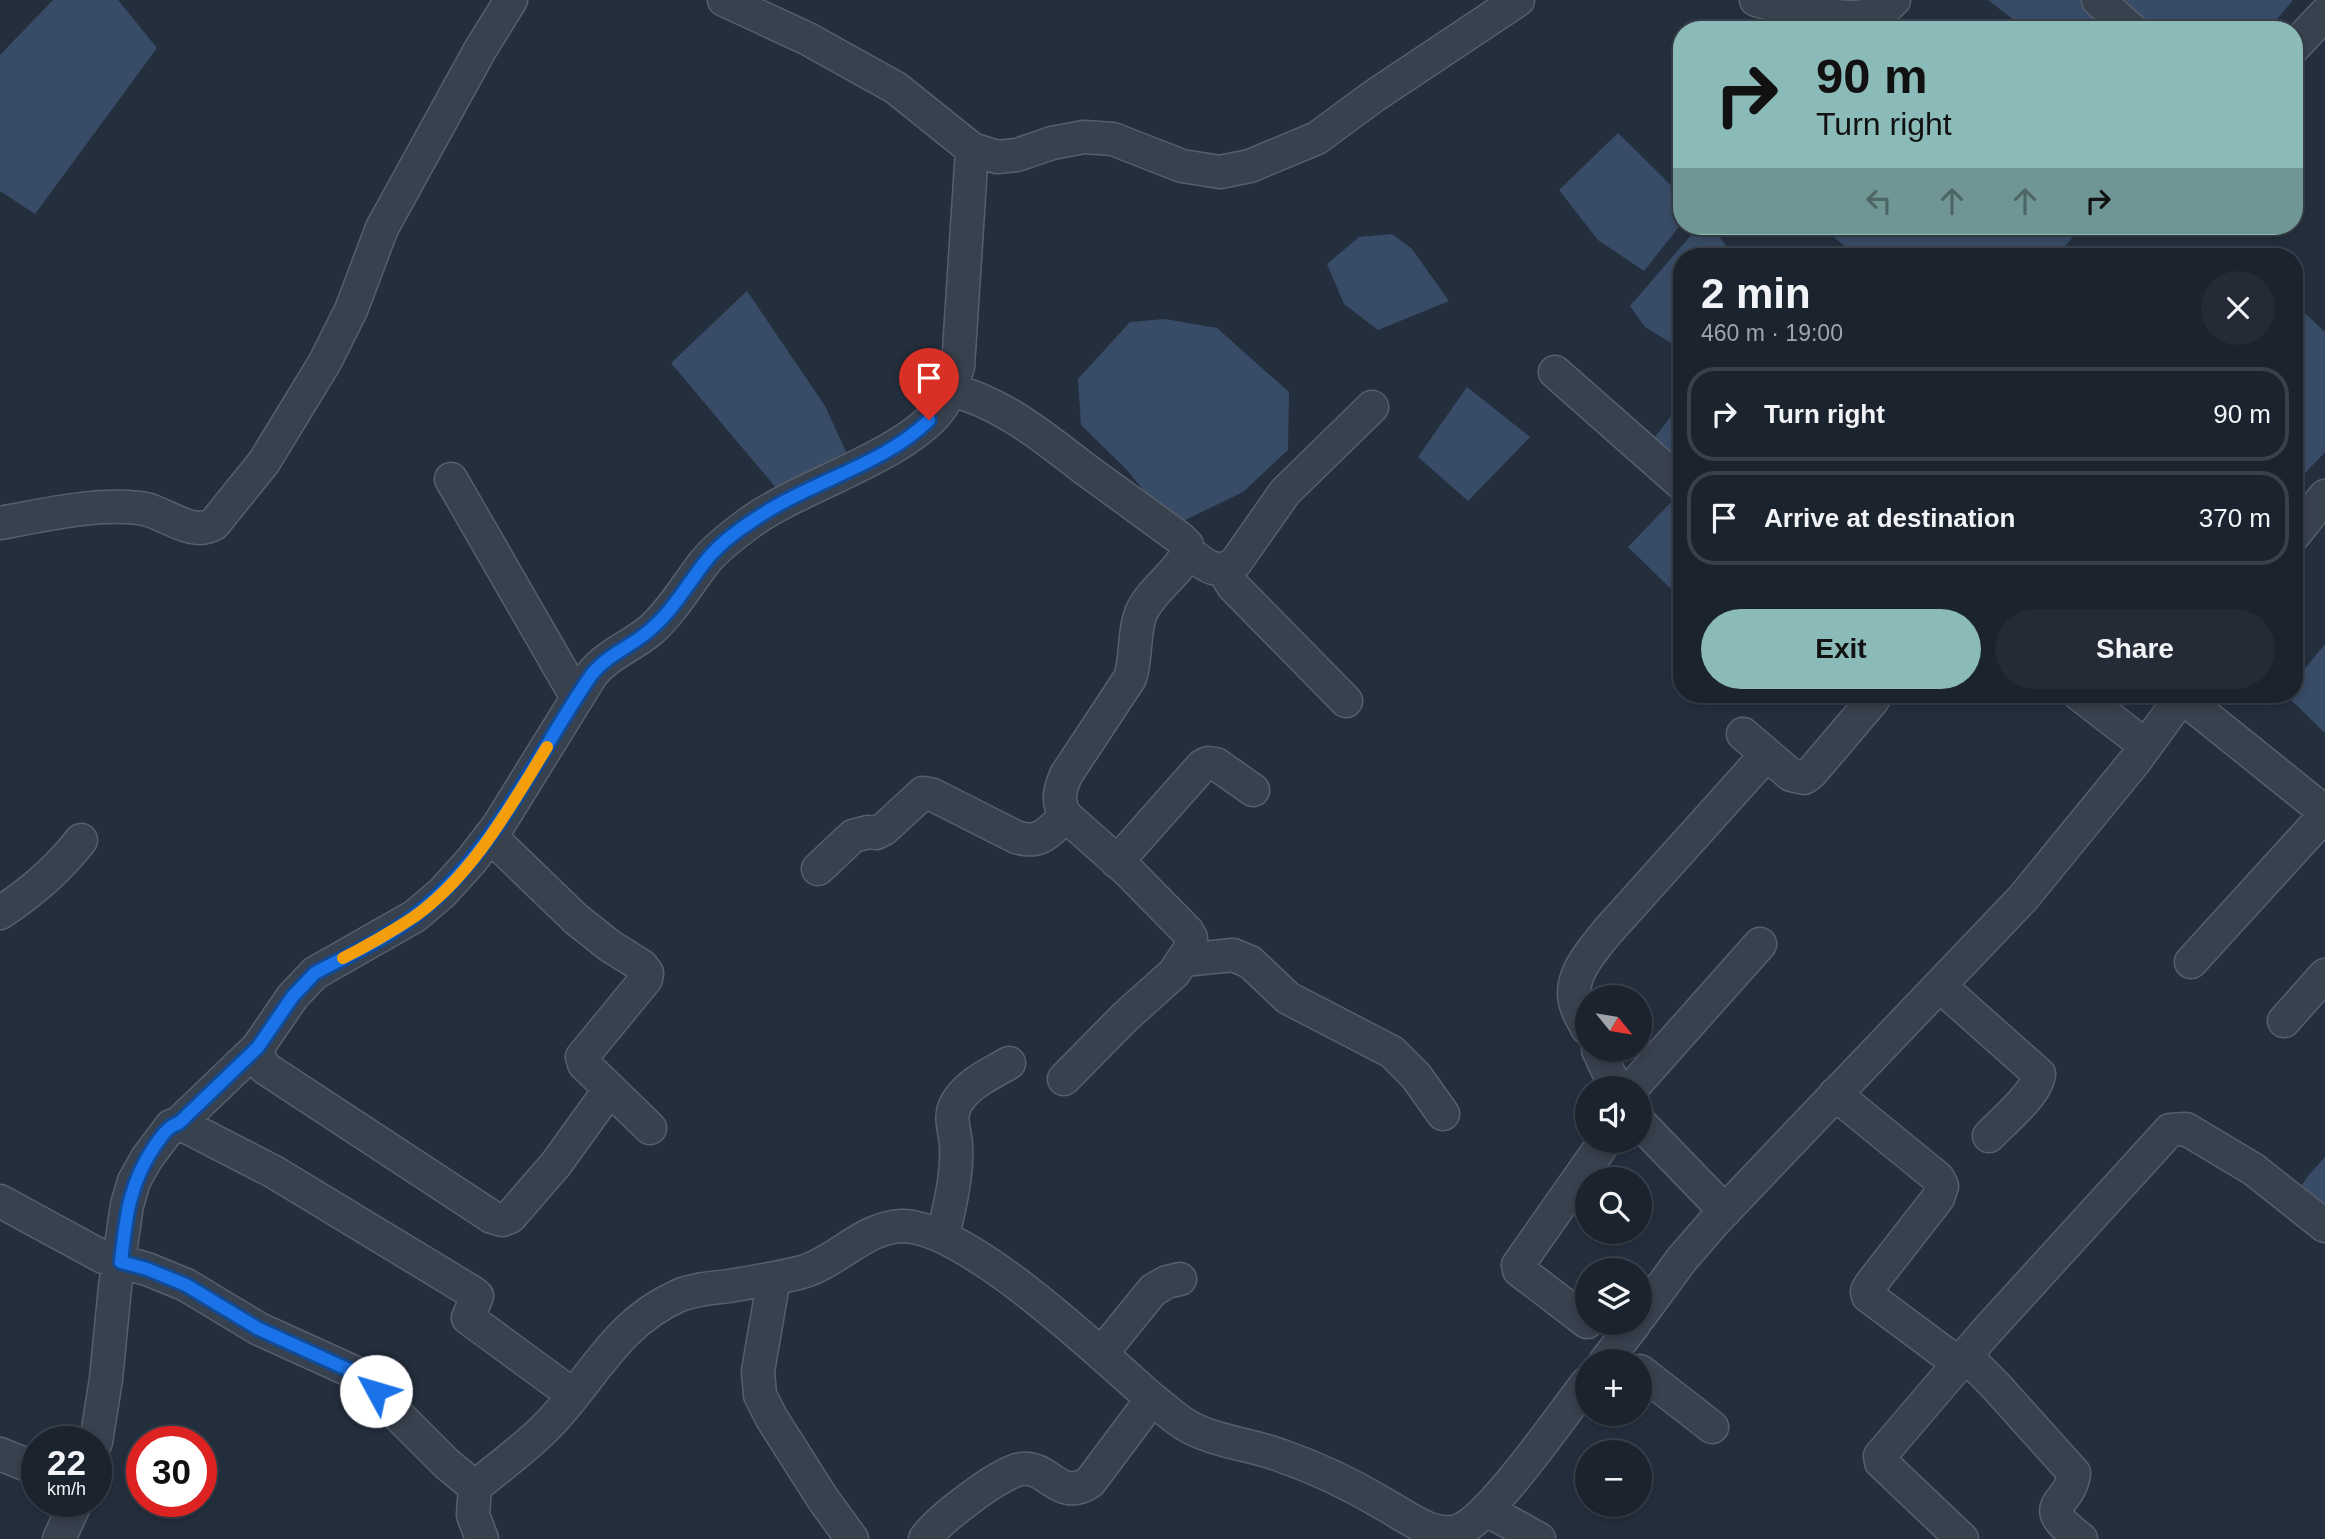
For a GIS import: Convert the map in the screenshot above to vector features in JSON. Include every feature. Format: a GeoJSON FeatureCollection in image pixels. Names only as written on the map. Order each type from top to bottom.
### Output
{"type":"FeatureCollection","features":[{"type":"Feature","properties":{"kind":"street"},"geometry":{"type":"LineString","coordinates":[[0,523],[76,509],[139,508],[159,513],[194,529],[207,528],[214,524],[264,462],[325,362],[351,310],[382,228],[480,50],[511,0]]}},
{"type":"Feature","properties":{"kind":"street"},"geometry":{"type":"LineString","coordinates":[[724,0],[808,39],[896,88],[972,149],[998,157],[1017,155],[1052,143],[1084,137],[1113,139],[1182,166],[1220,172],[1250,166],[1317,138],[1374,96],[1518,0]]}},
{"type":"Feature","properties":{"kind":"street"},"geometry":{"type":"LineString","coordinates":[[1756,0],[1832,15],[1863,17],[1884,10],[1894,0]]}},
{"type":"Feature","properties":{"kind":"street"},"geometry":{"type":"LineString","coordinates":[[2098,0],[2122,21]]}},
{"type":"Feature","properties":{"kind":"street"},"geometry":{"type":"LineString","coordinates":[[2303,37],[2325,14]]}},
{"type":"Feature","properties":{"kind":"street"},"geometry":{"type":"LineString","coordinates":[[99,1426],[127,1205],[135,1181],[162,1136],[258,1047],[285,1006],[315,973],[415,916],[442,893],[471,861],[514,802],[576,696],[602,662],[650,630],[667,613],[706,561],[731,537],[748,523],[804,490],[871,458],[917,432],[941,408],[951,390],[958,367],[972,149]]}},
{"type":"Feature","properties":{"kind":"street"},"geometry":{"type":"LineString","coordinates":[[1555,372],[1673,476]]}},
{"type":"Feature","properties":{"kind":"street"},"geometry":{"type":"LineString","coordinates":[[951,390],[995,405],[1025,423],[1181,539],[1188,552],[1209,568],[1219,570],[1228,569],[1236,562],[1285,492],[1372,407]]}},
{"type":"Feature","properties":{"kind":"street"},"geometry":{"type":"LineString","coordinates":[[451,479],[576,696]]}},
{"type":"Feature","properties":{"kind":"street"},"geometry":{"type":"LineString","coordinates":[[2303,524],[2325,496]]}},
{"type":"Feature","properties":{"kind":"street"},"geometry":{"type":"LineString","coordinates":[[1064,1079],[1125,1017],[1174,973],[1190,949],[1191,938],[1187,931],[1061,809],[1061,787],[1066,775],[1130,678],[1135,664],[1142,611],[1183,562],[1188,552]]}},
{"type":"Feature","properties":{"kind":"street"},"geometry":{"type":"LineString","coordinates":[[1228,569],[1228,578],[1233,586],[1346,701]]}},
{"type":"Feature","properties":{"kind":"street"},"geometry":{"type":"LineString","coordinates":[[1743,734],[1791,775],[1804,778],[1871,703]]}},
{"type":"Feature","properties":{"kind":"street"},"geometry":{"type":"LineString","coordinates":[[2090,703],[2146,746]]}},
{"type":"Feature","properties":{"kind":"street"},"geometry":{"type":"LineString","coordinates":[[1652,1300],[1682,1259],[1724,1211],[2023,898],[2178,703]]}},
{"type":"Feature","properties":{"kind":"street"},"geometry":{"type":"LineString","coordinates":[[2191,703],[2325,813],[2191,962]]}},
{"type":"Feature","properties":{"kind":"street"},"geometry":{"type":"LineString","coordinates":[[1575,985],[1583,962],[1607,932],[1766,755]]}},
{"type":"Feature","properties":{"kind":"street"},"geometry":{"type":"LineString","coordinates":[[1117,862],[1202,766],[1208,763],[1216,764],[1253,789]]}},
{"type":"Feature","properties":{"kind":"street"},"geometry":{"type":"LineString","coordinates":[[818,869],[853,836],[876,833],[884,829],[923,793],[933,795],[1016,837],[1030,841],[1040,839],[1066,816]]}},
{"type":"Feature","properties":{"kind":"street"},"geometry":{"type":"LineString","coordinates":[[490,836],[576,919],[610,946],[642,966],[647,973],[646,979],[582,1058],[584,1064],[650,1128]]}},
{"type":"Feature","properties":{"kind":"street"},"geometry":{"type":"LineString","coordinates":[[0,912],[30,893],[62,865],[81,840]]}},
{"type":"Feature","properties":{"kind":"street"},"geometry":{"type":"LineString","coordinates":[[1643,1076],[1760,944]]}},
{"type":"Feature","properties":{"kind":"street"},"geometry":{"type":"LineString","coordinates":[[1184,960],[1233,955],[1250,962],[1288,998],[1392,1052],[1416,1076],[1443,1114]]}},
{"type":"Feature","properties":{"kind":"street"},"geometry":{"type":"LineString","coordinates":[[2284,1021],[2325,975]]}},
{"type":"Feature","properties":{"kind":"street"},"geometry":{"type":"LineString","coordinates":[[1940,986],[2039,1074],[2032,1091],[1989,1136]]}},
{"type":"Feature","properties":{"kind":"street"},"geometry":{"type":"LineString","coordinates":[[258,1047],[258,1056],[265,1068],[502,1220],[510,1217],[556,1164],[610,1089]]}},
{"type":"Feature","properties":{"kind":"street"},"geometry":{"type":"LineString","coordinates":[[943,1237],[956,1177],[956,1144],[951,1119],[956,1103],[972,1084],[1009,1063]]}},
{"type":"Feature","properties":{"kind":"street"},"geometry":{"type":"LineString","coordinates":[[1835,1094],[1938,1178],[1942,1186],[1938,1198],[1871,1284],[1867,1291],[1868,1296],[1962,1359],[1994,1384],[2074,1473],[2073,1481],[2057,1504],[2057,1515],[2062,1525],[2081,1539]]}},
{"type":"Feature","properties":{"kind":"street"},"geometry":{"type":"LineString","coordinates":[[179,1123],[274,1172],[472,1292],[477,1296],[468,1318],[573,1395]]}},
{"type":"Feature","properties":{"kind":"street"},"geometry":{"type":"LineString","coordinates":[[1962,1539],[1881,1462],[1880,1456],[1962,1359],[2170,1130],[2186,1129],[2253,1169],[2325,1226]]}},
{"type":"Feature","properties":{"kind":"street"},"geometry":{"type":"LineString","coordinates":[[1652,1135],[1724,1211]]}},
{"type":"Feature","properties":{"kind":"street"},"geometry":{"type":"LineString","coordinates":[[1575,1312],[1519,1270],[1518,1265],[1597,1153]]}},
{"type":"Feature","properties":{"kind":"street"},"geometry":{"type":"LineString","coordinates":[[0,1201],[85,1248],[186,1285],[259,1329],[356,1373],[447,1464],[475,1487]]}},
{"type":"Feature","properties":{"kind":"street"},"geometry":{"type":"LineString","coordinates":[[481,1539],[473,1515],[475,1487],[548,1426],[632,1324],[680,1294],[774,1278],[821,1266],[860,1240],[901,1226],[929,1230],[1004,1274],[1185,1424],[1207,1435],[1301,1463],[1438,1531],[1457,1531],[1487,1510],[1575,1398]]}},
{"type":"Feature","properties":{"kind":"street"},"geometry":{"type":"LineString","coordinates":[[774,1278],[758,1371],[760,1395],[822,1499],[852,1539]]}},
{"type":"Feature","properties":{"kind":"street"},"geometry":{"type":"LineString","coordinates":[[1101,1354],[1153,1290],[1167,1282],[1181,1279]]}},
{"type":"Feature","properties":{"kind":"street"},"geometry":{"type":"LineString","coordinates":[[1604,1335],[1620,1348]]}},
{"type":"Feature","properties":{"kind":"street"},"geometry":{"type":"LineString","coordinates":[[1652,1380],[1712,1427]]}},
{"type":"Feature","properties":{"kind":"street"},"geometry":{"type":"LineString","coordinates":[[925,1539],[932,1529],[959,1507],[1008,1475],[1023,1469],[1038,1472],[1071,1489],[1079,1489],[1090,1482],[1152,1399]]}},
{"type":"Feature","properties":{"kind":"street"},"geometry":{"type":"LineString","coordinates":[[0,1454],[21,1463]]}},
{"type":"Feature","properties":{"kind":"street"},"geometry":{"type":"LineString","coordinates":[[1487,1510],[1539,1539]]}},
{"type":"Feature","properties":{"kind":"street"},"geometry":{"type":"LineString","coordinates":[[59,1539],[69,1517]]}},
{"type":"Feature","properties":{"kind":"water"},"geometry":{"type":"Polygon","coordinates":[[[53,0],[118,0],[157,48],[35,214],[0,191],[0,55],[53,0]]]}},
{"type":"Feature","properties":{"kind":"water"},"geometry":{"type":"Polygon","coordinates":[[[1988,0],[2293,0],[2276,21],[2015,21],[1988,0]]]}},
{"type":"Feature","properties":{"kind":"water"},"geometry":{"type":"Polygon","coordinates":[[[1618,133],[1673,187],[1673,234],[1644,271],[1598,240],[1559,190],[1618,133]]]}},
{"type":"Feature","properties":{"kind":"water"},"geometry":{"type":"Polygon","coordinates":[[[1392,234],[1412,249],[1449,301],[1378,330],[1344,304],[1327,264],[1359,237],[1392,234]]]}},
{"type":"Feature","properties":{"kind":"water"},"geometry":{"type":"Polygon","coordinates":[[[1691,235],[1718,235],[1728,248],[1680,248],[1691,235]]]}},
{"type":"Feature","properties":{"kind":"water"},"geometry":{"type":"Polygon","coordinates":[[[2075,235],[2064,248],[1847,248],[1832,236],[2075,235]]]}},
{"type":"Feature","properties":{"kind":"water"},"geometry":{"type":"Polygon","coordinates":[[[1673,256],[1673,344],[1645,327],[1630,306],[1673,256]]]}},
{"type":"Feature","properties":{"kind":"water"},"geometry":{"type":"Polygon","coordinates":[[[747,291],[825,406],[847,454],[778,490],[671,363],[747,291]]]}},
{"type":"Feature","properties":{"kind":"water"},"geometry":{"type":"Polygon","coordinates":[[[2303,311],[2325,332],[2325,452],[2303,476],[2303,311]]]}},
{"type":"Feature","properties":{"kind":"water"},"geometry":{"type":"Polygon","coordinates":[[[1165,319],[1217,328],[1289,392],[1288,450],[1243,492],[1173,526],[1126,469],[1081,425],[1078,379],[1130,322],[1165,319]]]}},
{"type":"Feature","properties":{"kind":"water"},"geometry":{"type":"Polygon","coordinates":[[[1467,387],[1530,437],[1468,501],[1418,457],[1467,387]]]}},
{"type":"Feature","properties":{"kind":"water"},"geometry":{"type":"Polygon","coordinates":[[[1673,414],[1673,477],[1645,450],[1673,414]]]}},
{"type":"Feature","properties":{"kind":"water"},"geometry":{"type":"Polygon","coordinates":[[[1673,500],[1673,584],[1670,588],[1628,547],[1673,500]]]}},
{"type":"Feature","properties":{"kind":"water"},"geometry":{"type":"Polygon","coordinates":[[[2325,644],[2325,733],[2294,703],[2303,703],[2303,671],[2325,644]]]}},
{"type":"Feature","properties":{"kind":"water"},"geometry":{"type":"Polygon","coordinates":[[[2325,1157],[2325,1241],[2317,1239],[2287,1209],[2307,1177],[2325,1157]]]}},
{"type":"Feature","properties":{"kind":"slow traffic"},"geometry":{"type":"LineString","coordinates":[[343,958],[415,916],[442,893],[498,826],[547,747]]}},
{"type":"Feature","properties":{"kind":"route"},"geometry":{"type":"LineString","coordinates":[[376,1391],[356,1373],[330,1359],[286,1343],[186,1285],[121,1262],[127,1205],[146,1158],[171,1126],[179,1123],[258,1047],[293,996],[315,973],[415,916],[442,893],[498,826],[592,674],[602,662],[650,630],[667,613],[706,561],[731,537],[748,523],[804,490],[871,458],[917,432],[929,420]]}}]}
